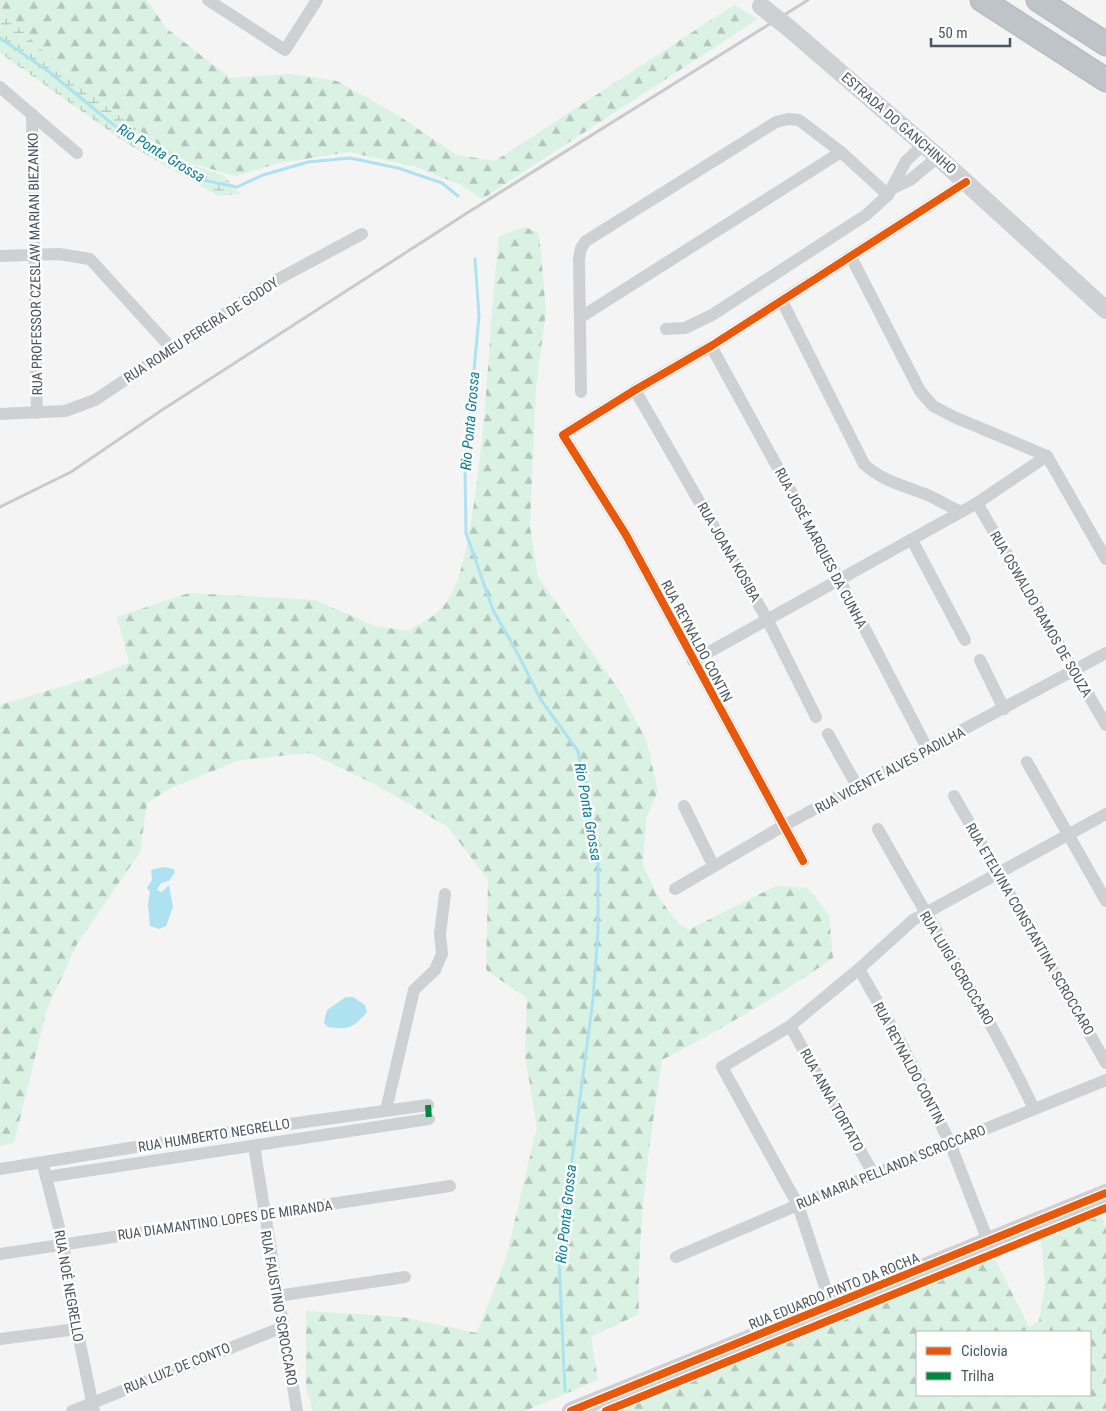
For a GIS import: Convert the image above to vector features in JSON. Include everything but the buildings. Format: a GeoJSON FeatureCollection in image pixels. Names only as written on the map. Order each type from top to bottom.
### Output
{"type":"FeatureCollection","features":[{"type":"Feature","properties":{"kind":"highway"},"geometry":{"type":"LineString","coordinates":[[982,0],[1106,80]]}},
{"type":"Feature","properties":{"kind":"highway"},"geometry":{"type":"LineString","coordinates":[[1038,0],[1106,44]]}},
{"type":"Feature","properties":{"kind":"main road","name":"ESTRADA DO GANCHINHO"},"geometry":{"type":"LineString","coordinates":[[758,3],[924,144],[1106,310]]}},
{"type":"Feature","properties":{"kind":"main road","name":"RUA EDUARDO PINTO DA ROCHA"},"geometry":{"type":"LineString","coordinates":[[571,1411],[1106,1193]]}},
{"type":"Feature","properties":{"kind":"street"},"geometry":{"type":"LineString","coordinates":[[209,0],[285,50],[317,0]]}},
{"type":"Feature","properties":{"kind":"street"},"geometry":{"type":"LineString","coordinates":[[0,87],[77,153]]}},
{"type":"Feature","properties":{"kind":"street","name":"RUA PROFESSOR CZESLAW MARIAN BIEZANKO"},"geometry":{"type":"LineString","coordinates":[[32,114],[36,255],[37,413]]}},
{"type":"Feature","properties":{"kind":"street"},"geometry":{"type":"LineString","coordinates":[[581,392],[579,259],[581,248],[586,241],[776,122],[788,119],[799,120],[891,192]]}},
{"type":"Feature","properties":{"kind":"street"},"geometry":{"type":"LineString","coordinates":[[891,192],[906,161],[924,144]]}},
{"type":"Feature","properties":{"kind":"street"},"geometry":{"type":"LineString","coordinates":[[581,317],[841,152]]}},
{"type":"Feature","properties":{"kind":"street"},"geometry":{"type":"LineString","coordinates":[[666,330],[685,328],[712,315],[866,215],[891,192],[910,180],[938,157]]}},
{"type":"Feature","properties":{"kind":"street"},"geometry":{"type":"LineString","coordinates":[[900,170],[910,174],[910,180]]}},
{"type":"Feature","properties":{"kind":"street"},"geometry":{"type":"LineString","coordinates":[[635,390],[711,346],[966,182]]}},
{"type":"Feature","properties":{"kind":"street","name":"RUA ROMEU PEREIRA DE GODOY"},"geometry":{"type":"LineString","coordinates":[[0,414],[65,411],[95,400],[269,284],[362,234]]}},
{"type":"Feature","properties":{"kind":"street"},"geometry":{"type":"LineString","coordinates":[[0,256],[59,254],[90,258],[172,349]]}},
{"type":"Feature","properties":{"kind":"street"},"geometry":{"type":"LineString","coordinates":[[851,257],[920,390],[933,406],[1047,456],[1106,559]]}},
{"type":"Feature","properties":{"kind":"street"},"geometry":{"type":"LineString","coordinates":[[782,301],[864,464],[875,474],[887,481],[929,496],[961,512]]}},
{"type":"Feature","properties":{"kind":"street","name":"RUA JOSÉ MARQUES DA CUNHA"},"geometry":{"type":"LineString","coordinates":[[711,346],[840,580],[928,750]]}},
{"type":"Feature","properties":{"kind":"street","name":"RUA REYNALDO CONTIN"},"geometry":{"type":"LineString","coordinates":[[635,390],[563,436],[626,535],[803,861]]}},
{"type":"Feature","properties":{"kind":"street","name":"RUA JOANA KOSIBA"},"geometry":{"type":"LineString","coordinates":[[635,390],[768,621],[816,717]]}},
{"type":"Feature","properties":{"kind":"street"},"geometry":{"type":"LineString","coordinates":[[693,661],[768,621],[977,503],[1047,456]]}},
{"type":"Feature","properties":{"kind":"street","name":"RUA OSWALDO RAMOS DE SOUZA"},"geometry":{"type":"LineString","coordinates":[[977,503],[1106,725]]}},
{"type":"Feature","properties":{"kind":"street"},"geometry":{"type":"LineString","coordinates":[[912,540],[965,640]]}},
{"type":"Feature","properties":{"kind":"street","name":"RUA VICENTE ALVES PADILHA"},"geometry":{"type":"LineString","coordinates":[[675,889],[713,865],[783,826],[1106,653]]}},
{"type":"Feature","properties":{"kind":"street"},"geometry":{"type":"LineString","coordinates":[[980,660],[1004,709]]}},
{"type":"Feature","properties":{"kind":"street"},"geometry":{"type":"LineString","coordinates":[[828,734],[857,786]]}},
{"type":"Feature","properties":{"kind":"street"},"geometry":{"type":"LineString","coordinates":[[1027,762],[1106,902]]}},
{"type":"Feature","properties":{"kind":"street","name":"RUA ETELVINA CONSTANTINA SCROCCARO"},"geometry":{"type":"LineString","coordinates":[[954,796],[1106,1063]]}},
{"type":"Feature","properties":{"kind":"street"},"geometry":{"type":"LineString","coordinates":[[684,806],[713,865]]}},
{"type":"Feature","properties":{"kind":"street"},"geometry":{"type":"LineString","coordinates":[[831,1305],[798,1205],[722,1067],[790,1026],[859,969],[913,920],[1106,814]]}},
{"type":"Feature","properties":{"kind":"street","name":"RUA LUIGI SCROCCARO"},"geometry":{"type":"LineString","coordinates":[[878,829],[925,914],[971,988],[1034,1109]]}},
{"type":"Feature","properties":{"kind":"street"},"geometry":{"type":"LineString","coordinates":[[386,1110],[414,990],[436,970],[442,954],[440,934],[445,894]]}},
{"type":"Feature","properties":{"kind":"street","name":"RUA REYNALDO CONTIN"},"geometry":{"type":"LineString","coordinates":[[859,969],[903,1047],[950,1143],[988,1241]]}},
{"type":"Feature","properties":{"kind":"street","name":"RUA ANNA TORTATO"},"geometry":{"type":"LineString","coordinates":[[790,1026],[874,1174]]}},
{"type":"Feature","properties":{"kind":"street","name":"RUA MARIA PELLANDA SCROCCARO"},"geometry":{"type":"LineString","coordinates":[[676,1257],[798,1205],[1106,1080]]}},
{"type":"Feature","properties":{"kind":"street","name":"RUA HUMBERTO NEGRELLO"},"geometry":{"type":"LineString","coordinates":[[0,1169],[428,1105]]}},
{"type":"Feature","properties":{"kind":"street","name":"RUA HUMBERTO NEGRELLO"},"geometry":{"type":"LineString","coordinates":[[46,1177],[429,1119]]}},
{"type":"Feature","properties":{"kind":"street","name":"RUA FAUSTINO SCROCCARO"},"geometry":{"type":"LineString","coordinates":[[254,1146],[293,1410]]}},
{"type":"Feature","properties":{"kind":"street","name":"RUA NOÉ NEGRELLO"},"geometry":{"type":"LineString","coordinates":[[41,1162],[63,1243],[76,1329],[92,1407]]}},
{"type":"Feature","properties":{"kind":"street","name":"RUA DIAMANTINO LOPES DE MIRANDA"},"geometry":{"type":"LineString","coordinates":[[0,1254],[63,1243],[264,1216],[450,1186]]}},
{"type":"Feature","properties":{"kind":"street"},"geometry":{"type":"LineString","coordinates":[[277,1296],[405,1277]]}},
{"type":"Feature","properties":{"kind":"street","name":"RUA LUIZ DE CONTO"},"geometry":{"type":"LineString","coordinates":[[72,1411],[92,1407],[282,1327]]}},
{"type":"Feature","properties":{"kind":"street"},"geometry":{"type":"LineString","coordinates":[[0,1339],[76,1329]]}},
{"type":"Feature","properties":{"kind":"green space"},"geometry":{"type":"Polygon","coordinates":[[[0,0],[147,0],[166,28],[230,78],[290,74],[337,81],[396,114],[457,155],[495,161],[734,5],[758,19],[482,199],[459,184],[416,167],[349,152],[279,163],[236,176],[183,161],[131,125],[44,52],[9,17],[0,15],[0,0]]]}},
{"type":"Feature","properties":{"kind":"green space"},"geometry":{"type":"Polygon","coordinates":[[[0,15],[9,17],[44,52],[131,125],[183,161],[224,176],[241,194],[218,196],[126,143],[0,53],[0,15]]]}},
{"type":"Feature","properties":{"kind":"green space"},"geometry":{"type":"Polygon","coordinates":[[[525,227],[539,233],[546,311],[536,388],[530,527],[538,577],[619,690],[646,739],[658,791],[646,819],[643,865],[657,895],[677,922],[688,930],[776,886],[808,888],[829,915],[833,958],[749,1012],[662,1060],[648,1155],[642,1218],[639,1314],[591,1337],[598,1380],[525,1411],[313,1411],[306,1388],[306,1311],[402,1317],[477,1333],[506,1258],[537,1127],[525,1056],[527,998],[486,970],[488,880],[448,827],[378,786],[310,753],[240,760],[171,788],[147,803],[140,852],[77,944],[47,1009],[14,1143],[0,1146],[0,705],[90,678],[129,663],[117,617],[189,593],[315,600],[375,626],[408,631],[440,611],[454,588],[462,566],[477,486],[499,236],[525,227]]]}},
{"type":"Feature","properties":{"kind":"green space"},"geometry":{"type":"Polygon","coordinates":[[[1102,1215],[1106,1229],[1106,1411],[610,1411],[994,1257],[1029,1327],[1039,1321],[1045,1286],[1041,1238],[1102,1215]]]}},
{"type":"Feature","properties":{"kind":"water"},"geometry":{"type":"Polygon","coordinates":[[[163,867],[174,869],[175,872],[169,881],[161,883],[157,890],[162,892],[169,885],[173,907],[166,926],[159,929],[150,926],[148,904],[150,892],[147,888],[152,880],[151,870],[163,867]]]}},
{"type":"Feature","properties":{"kind":"water"},"geometry":{"type":"Polygon","coordinates":[[[346,997],[353,997],[365,1005],[367,1012],[358,1022],[350,1027],[328,1027],[324,1023],[327,1010],[346,997]]]}},
{"type":"Feature","properties":{"kind":"waterway","name":"Rio Ponta Grossa"},"geometry":{"type":"LineString","coordinates":[[0,38],[48,71],[115,126],[203,180],[237,187],[263,175],[308,162],[350,158],[398,168],[442,183],[458,196]]}},
{"type":"Feature","properties":{"kind":"waterway","name":"Rio Ponta Grossa"},"geometry":{"type":"LineString","coordinates":[[475,259],[479,316],[465,468],[466,533],[493,610],[541,700],[578,751],[598,864],[598,931],[593,999],[559,1260],[565,1391]]}},
{"type":"Feature","properties":{"kind":"railway"},"geometry":{"type":"LineString","coordinates":[[0,507],[71,472],[162,410],[467,213],[808,0]]}},
{"type":"Feature","properties":{"kind":"marked path"},"geometry":{"type":"LineString","coordinates":[[428,1105],[429,1119]]}},
{"type":"Feature","properties":{"kind":"cycle path"},"geometry":{"type":"LineString","coordinates":[[803,861],[626,535],[563,435],[711,346],[966,182]]}},
{"type":"Feature","properties":{"kind":"cycle path"},"geometry":{"type":"LineString","coordinates":[[571,1411],[1106,1193]]}},
{"type":"Feature","properties":{"kind":"cycle path"},"geometry":{"type":"LineString","coordinates":[[606,1411],[1106,1208]]}}]}
